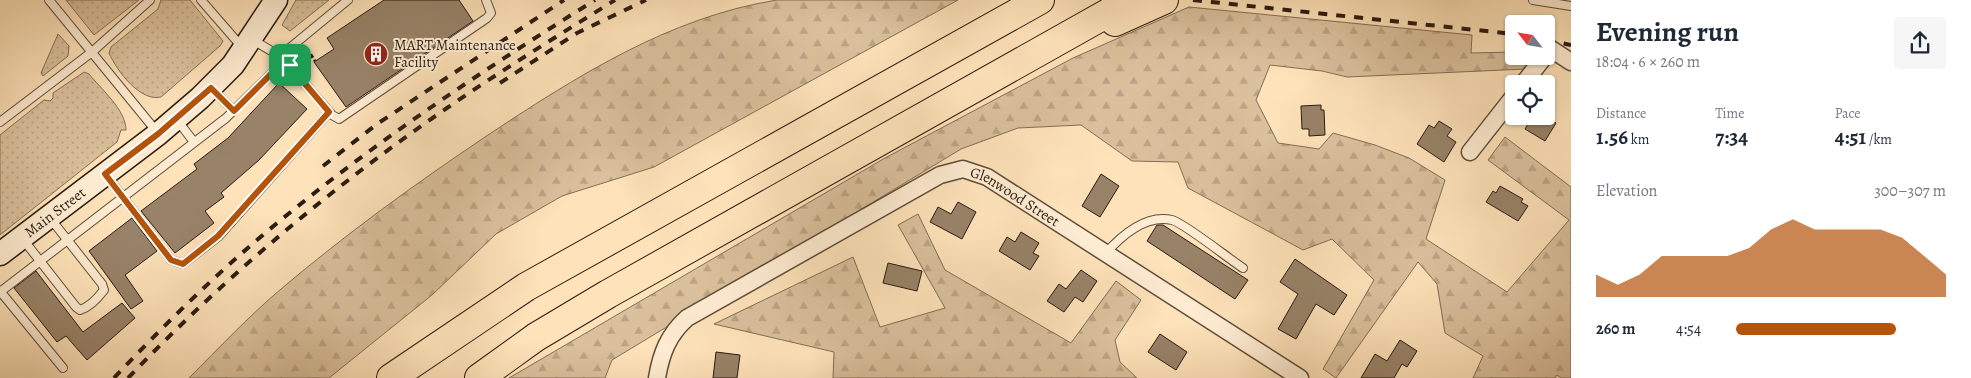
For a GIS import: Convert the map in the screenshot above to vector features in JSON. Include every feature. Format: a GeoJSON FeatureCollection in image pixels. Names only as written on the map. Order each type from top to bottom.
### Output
{"type":"FeatureCollection","features":[{"type":"Feature","properties":{"kind":"highway"},"geometry":{"type":"LineString","coordinates":[[973,37],[1028,0]]}},
{"type":"Feature","properties":{"kind":"highway"},"geometry":{"type":"LineString","coordinates":[[392,378],[526,288],[1040,0]]}},
{"type":"Feature","properties":{"kind":"highway"},"geometry":{"type":"LineString","coordinates":[[479,378],[536,337],[608,294],[985,83],[1140,3]]}},
{"type":"Feature","properties":{"kind":"main road","name":"Main Street"},"geometry":{"type":"LineString","coordinates":[[0,254],[158,134],[211,88],[234,65],[276,0]]}},
{"type":"Feature","properties":{"kind":"street"},"geometry":{"type":"LineString","coordinates":[[1534,75],[1558,54]]}},
{"type":"Feature","properties":{"kind":"street"},"geometry":{"type":"LineString","coordinates":[[1470,152],[1505,107]]}},
{"type":"Feature","properties":{"kind":"street","name":"Glenwood Street"},"geometry":{"type":"LineString","coordinates":[[657,378],[661,358],[671,335],[678,326],[698,311],[952,171],[963,169],[987,177],[1300,378]]}},
{"type":"Feature","properties":{"kind":"lane"},"geometry":{"type":"LineString","coordinates":[[48,0],[158,134]]}},
{"type":"Feature","properties":{"kind":"lane"},"geometry":{"type":"LineString","coordinates":[[0,122],[92,52],[146,6],[150,0]]}},
{"type":"Feature","properties":{"kind":"lane"},"geometry":{"type":"LineString","coordinates":[[201,0],[248,44],[282,58],[336,119],[339,119],[487,18],[491,13],[491,8],[486,0]]}},
{"type":"Feature","properties":{"kind":"lane"},"geometry":{"type":"LineString","coordinates":[[62,368],[0,291],[234,111],[282,58],[348,0]]}},
{"type":"Feature","properties":{"kind":"lane"},"geometry":{"type":"LineString","coordinates":[[1533,0],[1571,6]]}},
{"type":"Feature","properties":{"kind":"lane"},"geometry":{"type":"LineString","coordinates":[[211,88],[234,111]]}},
{"type":"Feature","properties":{"kind":"lane"},"geometry":{"type":"LineString","coordinates":[[105,174],[171,260],[183,264],[218,236],[329,112]]}},
{"type":"Feature","properties":{"kind":"lane"},"geometry":{"type":"LineString","coordinates":[[176,119],[194,142]]}},
{"type":"Feature","properties":{"kind":"lane"},"geometry":{"type":"LineString","coordinates":[[22,238],[76,307],[80,310],[86,308],[104,290],[102,284],[48,217]]}},
{"type":"Feature","properties":{"kind":"lane"},"geometry":{"type":"LineString","coordinates":[[1105,254],[1115,243],[1136,228],[1157,219],[1173,221],[1243,268]]}},
{"type":"Feature","properties":{"kind":"path"},"geometry":{"type":"LineString","coordinates":[[307,49],[315,61]]}},
{"type":"Feature","properties":{"kind":"green space"},"geometry":{"type":"Polygon","coordinates":[[[66,0],[139,0],[94,35],[66,0]]]}},
{"type":"Feature","properties":{"kind":"green space"},"geometry":{"type":"Polygon","coordinates":[[[161,0],[190,0],[223,41],[220,46],[161,97],[153,97],[145,95],[130,84],[109,53],[111,47],[158,9],[161,0]]]}},
{"type":"Feature","properties":{"kind":"green space"},"geometry":{"type":"Polygon","coordinates":[[[296,0],[329,0],[290,31],[282,25],[296,0]]]}},
{"type":"Feature","properties":{"kind":"green space"},"geometry":{"type":"Polygon","coordinates":[[[777,0],[958,0],[654,167],[562,196],[496,234],[432,295],[329,378],[189,378],[257,310],[330,249],[407,191],[553,93],[588,72],[661,35],[698,20],[737,8],[777,0]]]}},
{"type":"Feature","properties":{"kind":"green space"},"geometry":{"type":"Polygon","coordinates":[[[1189,7],[1472,35],[1471,53],[1505,52],[1505,65],[1525,65],[1526,69],[1347,77],[1322,71],[1270,65],[1256,100],[1278,143],[1319,149],[1333,133],[1375,145],[1409,158],[1445,180],[1426,239],[1507,292],[1569,220],[1488,160],[1505,137],[1571,187],[1571,378],[1561,378],[1557,375],[1555,378],[1473,378],[1483,356],[1445,333],[1437,284],[1418,262],[1336,378],[1323,369],[1374,280],[1332,239],[1303,250],[1188,188],[1178,162],[1132,161],[1081,125],[1018,128],[961,149],[612,360],[605,378],[509,378],[885,158],[1073,58],[1189,7]]]}},
{"type":"Feature","properties":{"kind":"green space"},"geometry":{"type":"Polygon","coordinates":[[[58,34],[69,46],[68,56],[43,76],[41,73],[58,34]]]}},
{"type":"Feature","properties":{"kind":"green space"},"geometry":{"type":"Polygon","coordinates":[[[84,72],[89,74],[117,107],[125,122],[126,130],[121,130],[117,142],[0,235],[0,135],[44,100],[50,101],[53,98],[53,93],[84,72]]]}},
{"type":"Feature","properties":{"kind":"green space"},"geometry":{"type":"Polygon","coordinates":[[[918,214],[945,270],[1071,343],[1116,281],[1141,300],[1115,340],[1120,362],[1137,378],[833,378],[834,352],[714,324],[853,257],[880,327],[945,308],[898,225],[918,214]]]}},
{"type":"Feature","properties":{"kind":"building","name":"MART Maintenance Facility"},"geometry":{"type":"Polygon","coordinates":[[[384,0],[459,0],[473,21],[346,107],[314,62],[334,49],[327,38],[384,0]]]}},
{"type":"Feature","properties":{"kind":"building"},"geometry":{"type":"Polygon","coordinates":[[[279,83],[307,109],[259,160],[221,193],[224,197],[205,211],[214,223],[175,253],[141,211],[197,169],[194,164],[228,138],[279,83]]]}},
{"type":"Feature","properties":{"kind":"building"},"geometry":{"type":"Polygon","coordinates":[[[1321,105],[1321,110],[1324,110],[1325,135],[1309,136],[1309,129],[1302,129],[1301,106],[1321,105]]]}},
{"type":"Feature","properties":{"kind":"building"},"geometry":{"type":"Polygon","coordinates":[[[1439,121],[1452,129],[1447,136],[1456,142],[1444,162],[1417,144],[1429,125],[1434,128],[1439,121]]]}},
{"type":"Feature","properties":{"kind":"building"},"geometry":{"type":"Polygon","coordinates":[[[1527,125],[1555,125],[1545,141],[1525,129],[1527,125]]]}},
{"type":"Feature","properties":{"kind":"building"},"geometry":{"type":"Polygon","coordinates":[[[1101,174],[1119,186],[1100,217],[1082,206],[1101,174]]]}},
{"type":"Feature","properties":{"kind":"building"},"geometry":{"type":"Polygon","coordinates":[[[1500,186],[1523,199],[1521,202],[1528,206],[1518,221],[1486,202],[1493,191],[1496,193],[1500,186]]]}},
{"type":"Feature","properties":{"kind":"building"},"geometry":{"type":"Polygon","coordinates":[[[958,202],[976,212],[962,239],[930,222],[938,207],[951,214],[958,202]]]}},
{"type":"Feature","properties":{"kind":"building"},"geometry":{"type":"Polygon","coordinates":[[[132,218],[157,251],[125,275],[143,301],[131,309],[89,251],[132,218]]]}},
{"type":"Feature","properties":{"kind":"building"},"geometry":{"type":"Polygon","coordinates":[[[1157,225],[1163,225],[1248,280],[1235,299],[1147,241],[1157,225]]]}},
{"type":"Feature","properties":{"kind":"building"},"geometry":{"type":"Polygon","coordinates":[[[1021,232],[1039,243],[1033,253],[1039,256],[1030,270],[999,251],[1007,237],[1015,242],[1021,232]]]}},
{"type":"Feature","properties":{"kind":"building"},"geometry":{"type":"Polygon","coordinates":[[[1295,259],[1347,295],[1334,315],[1316,304],[1296,339],[1278,329],[1298,294],[1280,282],[1295,259]]]}},
{"type":"Feature","properties":{"kind":"building"},"geometry":{"type":"Polygon","coordinates":[[[888,263],[922,271],[917,291],[883,283],[888,263]]]}},
{"type":"Feature","properties":{"kind":"building"},"geometry":{"type":"Polygon","coordinates":[[[1081,270],[1097,281],[1083,302],[1075,297],[1064,312],[1047,301],[1059,284],[1066,289],[1081,270]]]}},
{"type":"Feature","properties":{"kind":"building"},"geometry":{"type":"Polygon","coordinates":[[[36,271],[83,332],[122,303],[135,318],[87,360],[66,336],[57,342],[14,288],[36,271]]]}},
{"type":"Feature","properties":{"kind":"building"},"geometry":{"type":"Polygon","coordinates":[[[1160,334],[1187,352],[1176,370],[1148,352],[1160,334]]]}},
{"type":"Feature","properties":{"kind":"building"},"geometry":{"type":"Polygon","coordinates":[[[1400,340],[1417,351],[1407,367],[1402,364],[1394,378],[1361,378],[1375,354],[1387,361],[1400,340]]]}},
{"type":"Feature","properties":{"kind":"building"},"geometry":{"type":"Polygon","coordinates":[[[716,352],[740,355],[737,378],[713,378],[716,352]]]}},
{"type":"Feature","properties":{"kind":"railway"},"geometry":{"type":"LineString","coordinates":[[323,166],[377,124],[564,0]]}},
{"type":"Feature","properties":{"kind":"railway"},"geometry":{"type":"LineString","coordinates":[[114,378],[172,318],[254,242],[314,193],[432,107],[513,52],[595,0]]}},
{"type":"Feature","properties":{"kind":"railway"},"geometry":{"type":"LineString","coordinates":[[128,378],[241,269],[362,169],[468,94],[615,0]]}},
{"type":"Feature","properties":{"kind":"railway"},"geometry":{"type":"LineString","coordinates":[[500,83],[577,33],[646,0]]}},
{"type":"Feature","properties":{"kind":"railway"},"geometry":{"type":"LineString","coordinates":[[1193,0],[1505,33]]}},
{"type":"Feature","properties":{"kind":"railway"},"geometry":{"type":"LineString","coordinates":[[1555,42],[1571,45]]}},
{"type":"Feature","properties":{"kind":"place","name":"MART Maintenance Facility"},"geometry":{"type":"Point","coordinates":[376,54]}},
{"type":"Feature","properties":{"kind":"route"},"geometry":{"type":"LineString","coordinates":[[285,60],[290,65],[329,112],[218,236],[189,261],[178,264],[171,260],[105,174],[158,134],[211,88],[234,111],[285,60]]}}]}
